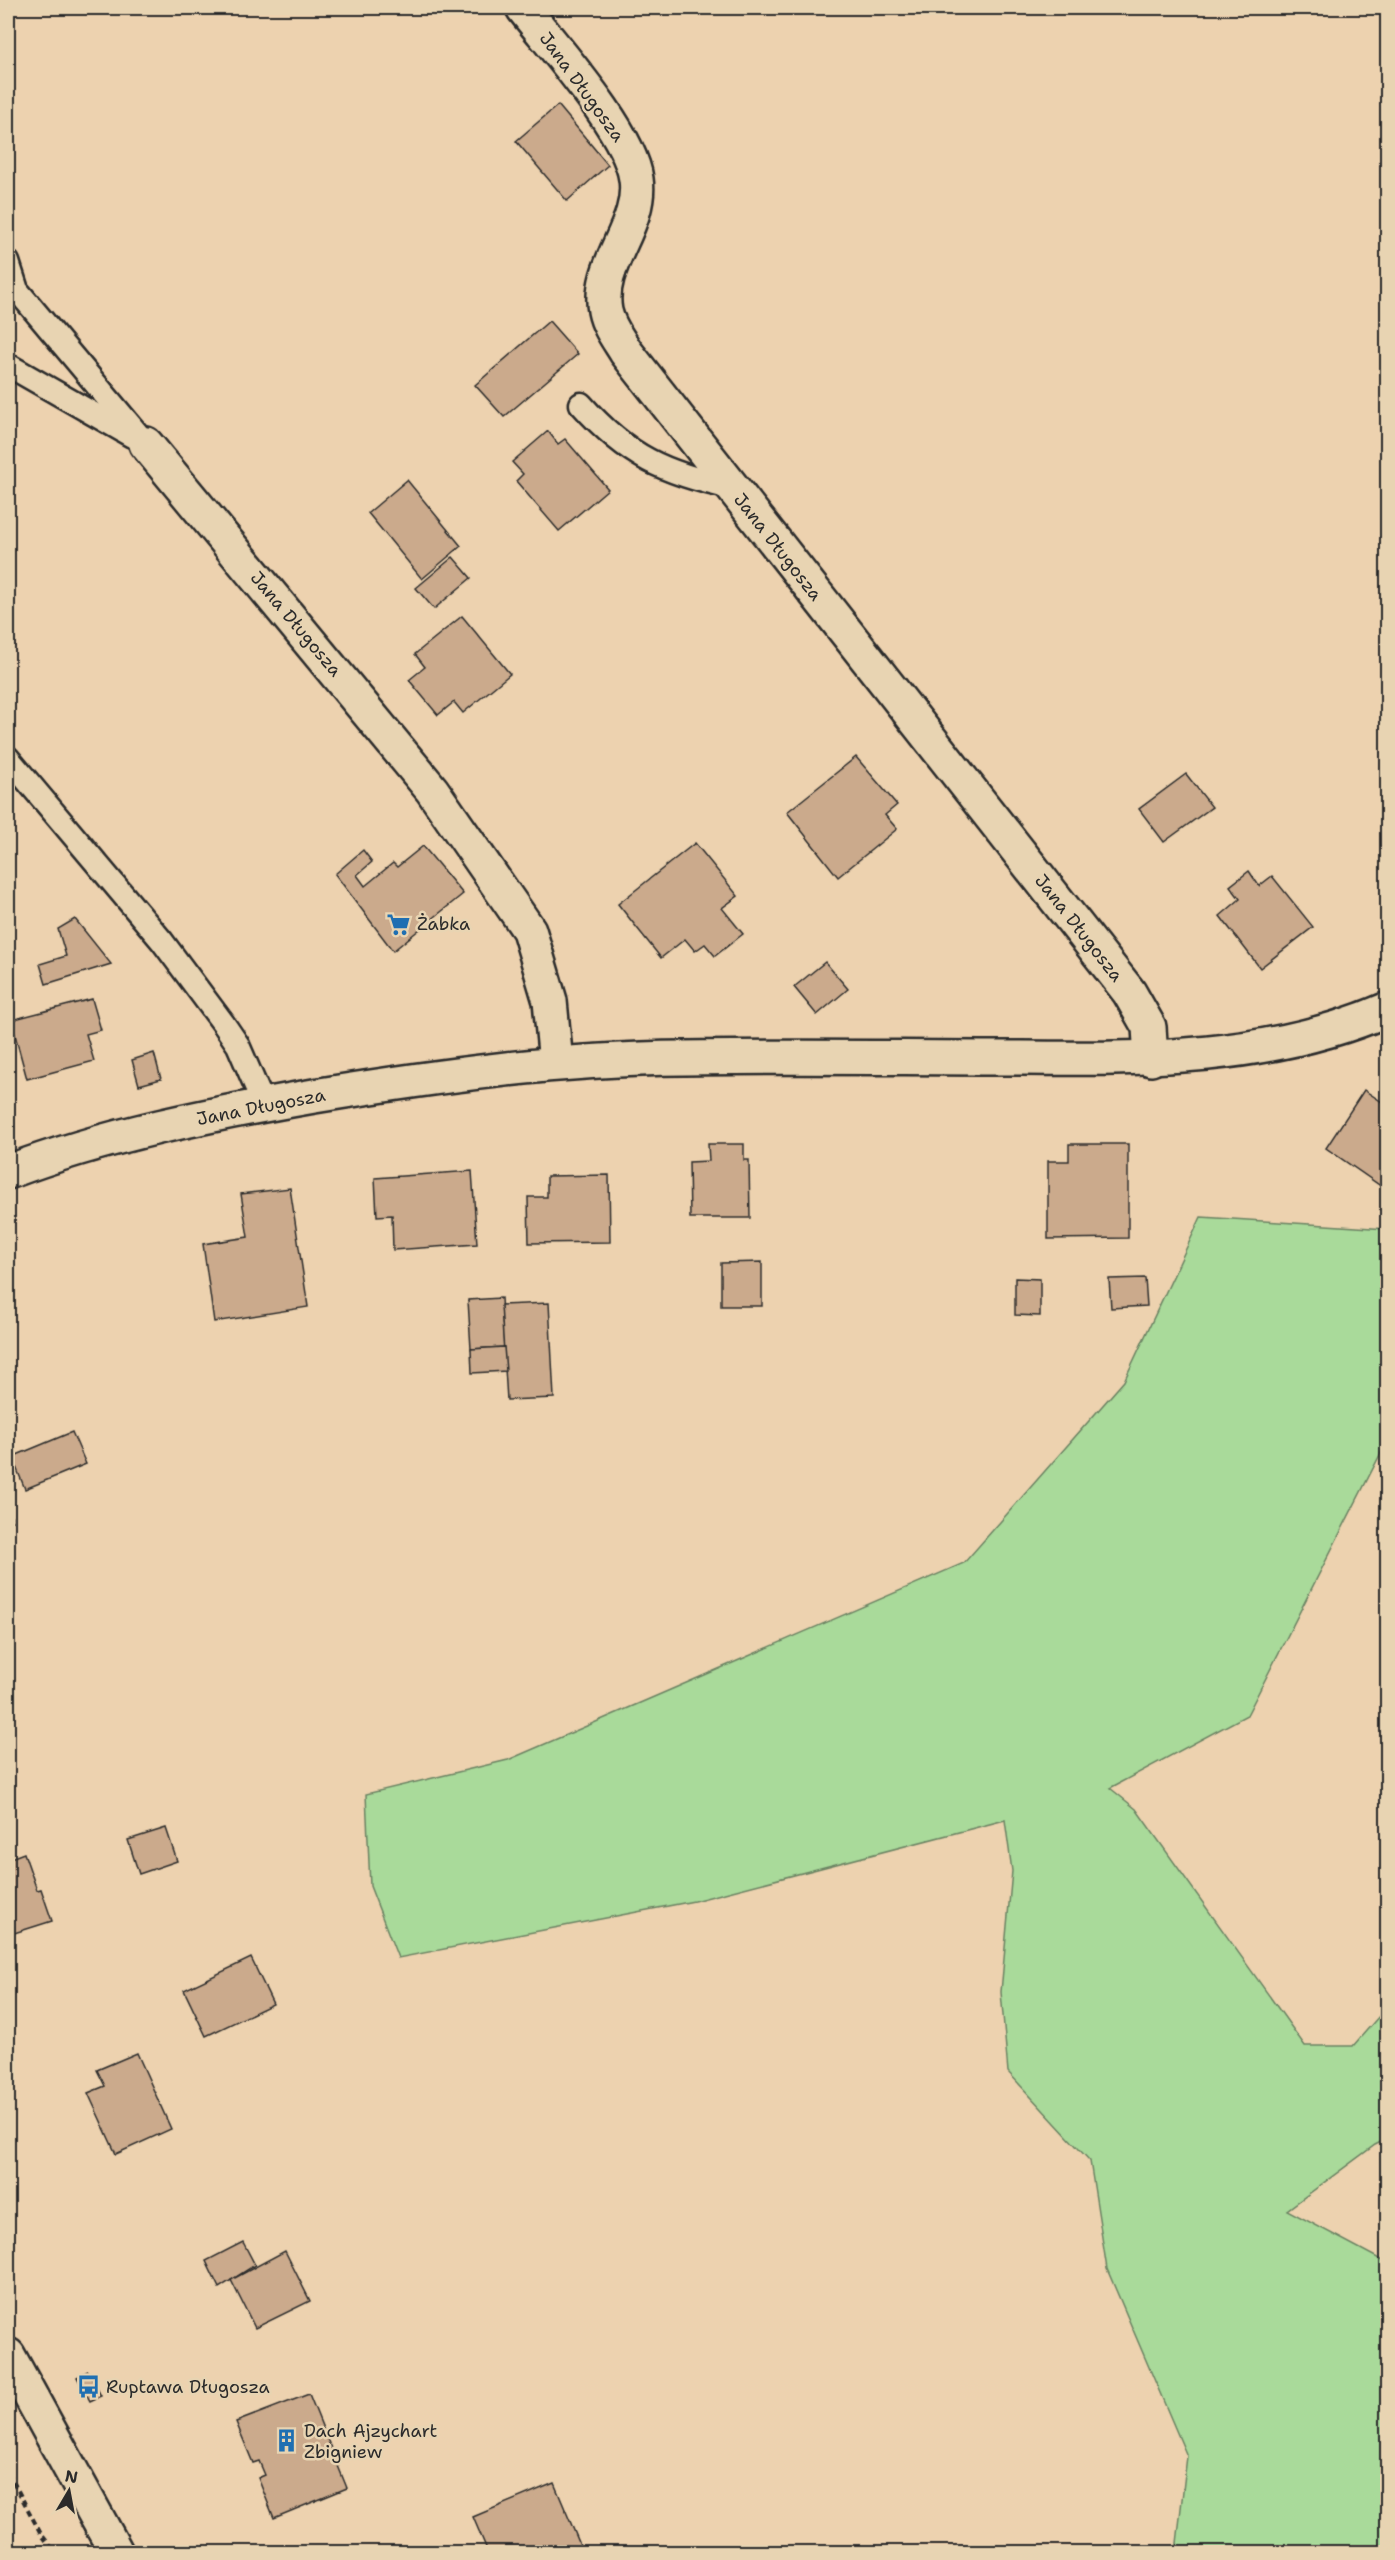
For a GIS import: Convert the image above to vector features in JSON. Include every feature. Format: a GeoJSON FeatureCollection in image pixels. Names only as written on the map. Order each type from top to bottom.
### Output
{"type":"FeatureCollection","features":[{"type":"Feature","properties":{"kind":"street","name":"Jana Długosza"},"geometry":{"type":"LineString","coordinates":[[523,8],[620,135],[634,166],[636,199],[607,278],[605,310],[610,327],[626,352],[732,488],[1129,992],[1149,1028],[1151,1059]]}},
{"type":"Feature","properties":{"kind":"street","name":"Jana Długosza"},"geometry":{"type":"LineString","coordinates":[[146,444],[432,790],[529,930],[550,1001],[555,1063]]}},
{"type":"Feature","properties":{"kind":"street","name":"Jana Długosza"},"geometry":{"type":"LineString","coordinates":[[8,1172],[136,1132],[264,1105],[414,1079],[555,1063],[682,1058],[1151,1059],[1235,1051],[1300,1038],[1355,1023],[1388,1009]]}},
{"type":"Feature","properties":{"kind":"street"},"geometry":{"type":"LineString","coordinates":[[8,2355],[117,2553]]}},
{"type":"Feature","properties":{"kind":"lane"},"geometry":{"type":"LineString","coordinates":[[8,262],[17,290],[146,444]]}},
{"type":"Feature","properties":{"kind":"lane"},"geometry":{"type":"LineString","coordinates":[[8,364],[146,444]]}},
{"type":"Feature","properties":{"kind":"lane"},"geometry":{"type":"LineString","coordinates":[[581,404],[622,446],[644,459],[694,480],[732,488]]}},
{"type":"Feature","properties":{"kind":"lane"},"geometry":{"type":"LineString","coordinates":[[8,758],[155,933],[223,1023],[238,1045],[264,1105]]}},
{"type":"Feature","properties":{"kind":"path"},"geometry":{"type":"LineString","coordinates":[[8,2472],[41,2534],[55,2553]]}},
{"type":"Feature","properties":{"kind":"green space"},"geometry":{"type":"Polygon","coordinates":[[[1201,1217],[1387,1229],[1387,1441],[1247,1715],[1110,1788],[1136,1809],[1305,2046],[1353,2046],[1387,2007],[1387,2139],[1375,2145],[1287,2210],[1387,2263],[1387,2552],[1176,2552],[1187,2456],[1107,2269],[1090,2161],[1008,2072],[1001,1992],[1012,1871],[1005,1820],[694,1901],[398,1958],[370,1886],[366,1794],[508,1760],[964,1563],[1124,1381],[1201,1217]]]}},
{"type":"Feature","properties":{"kind":"building"},"geometry":{"type":"Polygon","coordinates":[[[558,105],[608,165],[567,201],[516,141],[558,105]]]}},
{"type":"Feature","properties":{"kind":"building"},"geometry":{"type":"Polygon","coordinates":[[[549,321],[578,354],[504,417],[475,385],[549,321]]]}},
{"type":"Feature","properties":{"kind":"building"},"geometry":{"type":"Polygon","coordinates":[[[548,431],[558,444],[565,439],[608,489],[559,531],[516,481],[523,474],[512,462],[548,431]]]}},
{"type":"Feature","properties":{"kind":"building"},"geometry":{"type":"Polygon","coordinates":[[[407,480],[461,546],[422,579],[368,513],[407,480]]]}},
{"type":"Feature","properties":{"kind":"building"},"geometry":{"type":"Polygon","coordinates":[[[453,557],[471,578],[434,609],[416,588],[453,557]]]}},
{"type":"Feature","properties":{"kind":"building"},"geometry":{"type":"Polygon","coordinates":[[[462,616],[510,674],[463,713],[454,702],[438,715],[409,680],[425,667],[415,654],[462,616]]]}},
{"type":"Feature","properties":{"kind":"building"},"geometry":{"type":"Polygon","coordinates":[[[856,757],[897,805],[885,815],[897,829],[838,877],[787,812],[856,757]]]}},
{"type":"Feature","properties":{"kind":"building"},"geometry":{"type":"Polygon","coordinates":[[[1186,774],[1212,807],[1164,842],[1139,809],[1186,774]]]}},
{"type":"Feature","properties":{"kind":"building"},"geometry":{"type":"Polygon","coordinates":[[[695,843],[738,896],[722,908],[743,934],[715,956],[705,944],[695,951],[685,939],[661,958],[618,904],[695,843]]]}},
{"type":"Feature","properties":{"kind":"building","name":"Żabka"},"geometry":{"type":"Polygon","coordinates":[[[423,846],[463,894],[393,951],[335,874],[363,850],[372,862],[357,875],[365,886],[393,863],[397,867],[423,846]]]}},
{"type":"Feature","properties":{"kind":"building"},"geometry":{"type":"Polygon","coordinates":[[[1249,871],[1259,886],[1272,876],[1313,927],[1260,968],[1220,916],[1240,899],[1230,886],[1249,871]]]}},
{"type":"Feature","properties":{"kind":"building"},"geometry":{"type":"Polygon","coordinates":[[[75,919],[111,964],[46,984],[40,964],[66,956],[58,929],[75,919]]]}},
{"type":"Feature","properties":{"kind":"building"},"geometry":{"type":"Polygon","coordinates":[[[825,962],[848,989],[817,1015],[794,987],[825,962]]]}},
{"type":"Feature","properties":{"kind":"building"},"geometry":{"type":"Polygon","coordinates":[[[92,999],[101,1030],[86,1034],[94,1061],[27,1079],[11,1020],[92,999]]]}},
{"type":"Feature","properties":{"kind":"building"},"geometry":{"type":"Polygon","coordinates":[[[154,1053],[161,1079],[139,1085],[132,1060],[154,1053]]]}},
{"type":"Feature","properties":{"kind":"building"},"geometry":{"type":"Polygon","coordinates":[[[1364,1090],[1388,1106],[1388,1191],[1326,1148],[1364,1090]]]}},
{"type":"Feature","properties":{"kind":"building"},"geometry":{"type":"Polygon","coordinates":[[[708,1144],[744,1144],[744,1160],[749,1160],[750,1218],[690,1218],[689,1162],[709,1161],[708,1144]]]}},
{"type":"Feature","properties":{"kind":"building"},"geometry":{"type":"Polygon","coordinates":[[[1069,1144],[1128,1144],[1128,1238],[1048,1239],[1048,1161],[1069,1161],[1069,1144]]]}},
{"type":"Feature","properties":{"kind":"building"},"geometry":{"type":"Polygon","coordinates":[[[472,1171],[477,1244],[393,1250],[392,1215],[377,1216],[375,1178],[472,1171]]]}},
{"type":"Feature","properties":{"kind":"building"},"geometry":{"type":"Polygon","coordinates":[[[609,1175],[610,1242],[529,1243],[528,1197],[547,1197],[547,1176],[609,1175]]]}},
{"type":"Feature","properties":{"kind":"building"},"geometry":{"type":"Polygon","coordinates":[[[290,1188],[308,1307],[214,1322],[203,1244],[248,1237],[241,1194],[290,1188]]]}},
{"type":"Feature","properties":{"kind":"building"},"geometry":{"type":"Polygon","coordinates":[[[762,1262],[762,1306],[721,1306],[721,1263],[762,1262]]]}},
{"type":"Feature","properties":{"kind":"building"},"geometry":{"type":"Polygon","coordinates":[[[1015,1278],[1040,1279],[1040,1316],[1015,1315],[1015,1278]]]}},
{"type":"Feature","properties":{"kind":"building"},"geometry":{"type":"Polygon","coordinates":[[[1145,1278],[1147,1306],[1111,1308],[1109,1279],[1145,1278]]]}},
{"type":"Feature","properties":{"kind":"building"},"geometry":{"type":"Polygon","coordinates":[[[501,1298],[504,1347],[471,1349],[468,1300],[501,1298]]]}},
{"type":"Feature","properties":{"kind":"building"},"geometry":{"type":"Polygon","coordinates":[[[549,1303],[554,1398],[507,1400],[501,1305],[549,1303]]]}},
{"type":"Feature","properties":{"kind":"building"},"geometry":{"type":"Polygon","coordinates":[[[504,1347],[506,1371],[472,1373],[471,1349],[504,1347]]]}},
{"type":"Feature","properties":{"kind":"building"},"geometry":{"type":"Polygon","coordinates":[[[72,1432],[86,1464],[25,1489],[12,1457],[72,1432]]]}},
{"type":"Feature","properties":{"kind":"building"},"geometry":{"type":"Polygon","coordinates":[[[8,1508],[13,1521],[8,1523],[8,1508]]]}},
{"type":"Feature","properties":{"kind":"building"},"geometry":{"type":"Polygon","coordinates":[[[166,1828],[177,1861],[139,1874],[128,1840],[166,1828]]]}},
{"type":"Feature","properties":{"kind":"building"},"geometry":{"type":"Polygon","coordinates":[[[24,1853],[37,1890],[41,1889],[52,1921],[8,1935],[8,1859],[24,1853]]]}},
{"type":"Feature","properties":{"kind":"building"},"geometry":{"type":"Polygon","coordinates":[[[251,1958],[273,2004],[206,2036],[184,1990],[251,1958]]]}},
{"type":"Feature","properties":{"kind":"building"},"geometry":{"type":"Polygon","coordinates":[[[137,2053],[171,2129],[116,2154],[88,2093],[105,2086],[97,2070],[137,2053]]]}},
{"type":"Feature","properties":{"kind":"building"},"geometry":{"type":"Polygon","coordinates":[[[243,2242],[255,2265],[219,2288],[206,2261],[243,2242]]]}},
{"type":"Feature","properties":{"kind":"building"},"geometry":{"type":"Polygon","coordinates":[[[285,2251],[310,2301],[255,2328],[231,2280],[285,2251]]]}},
{"type":"Feature","properties":{"kind":"building"},"geometry":{"type":"Polygon","coordinates":[[[88,2371],[101,2396],[90,2401],[77,2377],[88,2371]]]}},
{"type":"Feature","properties":{"kind":"building","name":"Dach Ajzychart Zbigniew"},"geometry":{"type":"Polygon","coordinates":[[[309,2394],[347,2488],[274,2518],[258,2478],[265,2475],[259,2461],[253,2463],[236,2422],[309,2394]]]}},
{"type":"Feature","properties":{"kind":"building"},"geometry":{"type":"Polygon","coordinates":[[[554,2483],[583,2552],[488,2552],[473,2517],[554,2483]]]}},
{"type":"Feature","properties":{"kind":"place","name":"Żabka"},"geometry":{"type":"Point","coordinates":[399,924]}},
{"type":"Feature","properties":{"kind":"place","name":"Ruptawa Długosza"},"geometry":{"type":"Point","coordinates":[88,2387]}},
{"type":"Feature","properties":{"kind":"place","name":"Dach Ajzychart Zbigniew"},"geometry":{"type":"Point","coordinates":[286,2441]}}]}
